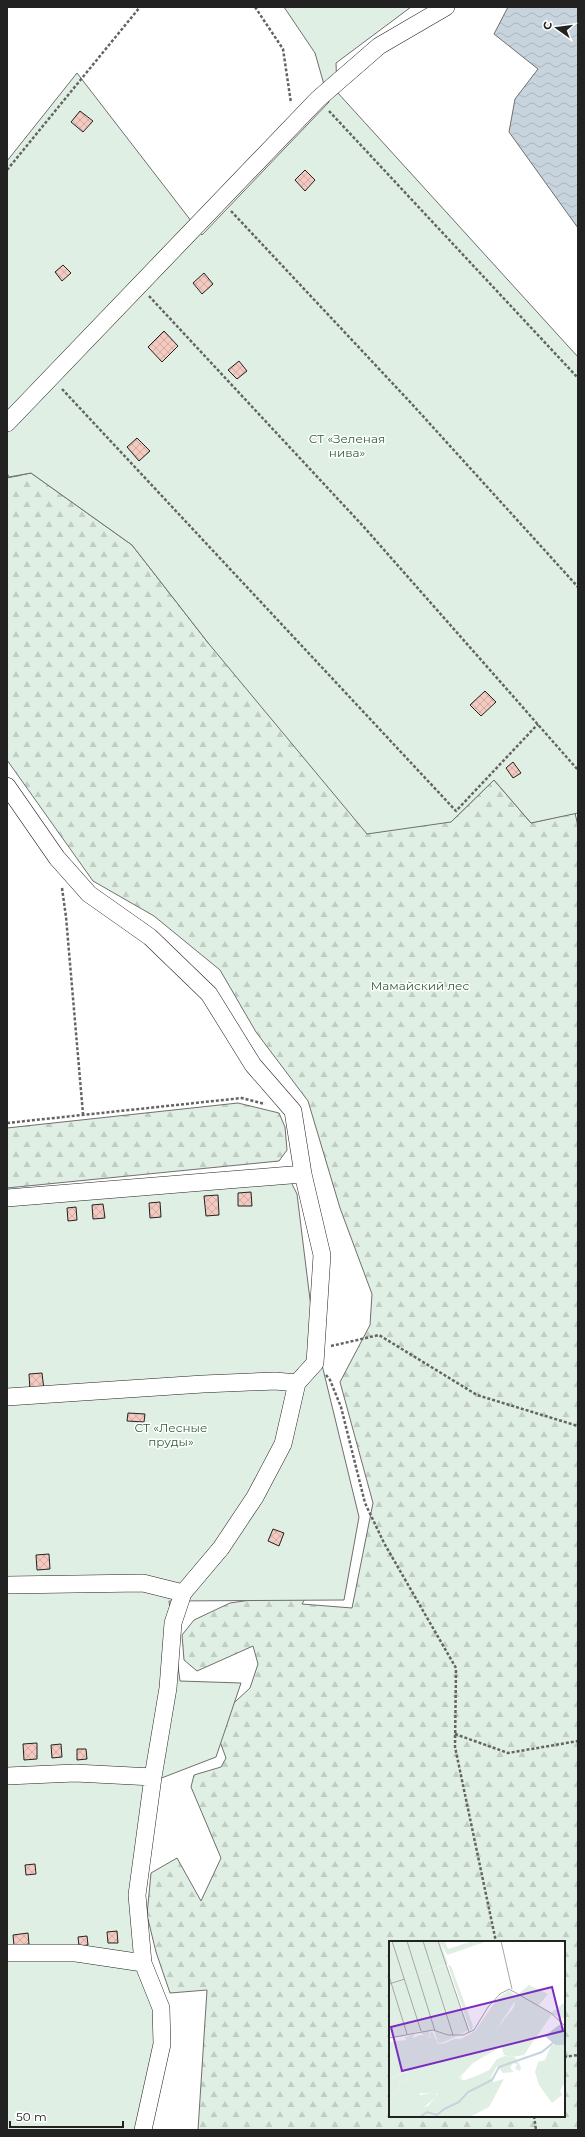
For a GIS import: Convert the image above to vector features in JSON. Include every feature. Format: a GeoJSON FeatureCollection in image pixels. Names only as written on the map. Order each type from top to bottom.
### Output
{"type":"FeatureCollection","features":[{"type":"Feature","properties":{"kind":"street"},"geometry":{"type":"LineString","coordinates":[[7,423],[294,122],[318,99],[378,46],[446,7]]}},
{"type":"Feature","properties":{"kind":"street"},"geometry":{"type":"LineString","coordinates":[[7,786],[57,858],[89,894],[150,937],[209,994],[253,1065],[293,1111],[303,1174],[322,1255],[316,1356],[297,1383],[283,1444],[255,1497],[221,1548],[183,1593],[173,1623],[168,1688],[153,1777],[137,1895],[143,1963],[161,2008],[162,2044],[143,2130]]}},
{"type":"Feature","properties":{"kind":"street"},"geometry":{"type":"LineString","coordinates":[[7,1198],[303,1174]]}},
{"type":"Feature","properties":{"kind":"street"},"geometry":{"type":"LineString","coordinates":[[7,1397],[203,1384],[275,1381],[297,1383]]}},
{"type":"Feature","properties":{"kind":"street"},"geometry":{"type":"LineString","coordinates":[[7,1585],[142,1583],[183,1593]]}},
{"type":"Feature","properties":{"kind":"street"},"geometry":{"type":"LineString","coordinates":[[7,1776],[76,1773],[153,1777]]}},
{"type":"Feature","properties":{"kind":"street"},"geometry":{"type":"LineString","coordinates":[[7,1953],[76,1953],[143,1963]]}},
{"type":"Feature","properties":{"kind":"path"},"geometry":{"type":"LineString","coordinates":[[7,170],[140,7]]}},
{"type":"Feature","properties":{"kind":"path"},"geometry":{"type":"LineString","coordinates":[[255,7],[283,48],[294,122]]}},
{"type":"Feature","properties":{"kind":"path"},"geometry":{"type":"LineString","coordinates":[[318,99],[578,378]]}},
{"type":"Feature","properties":{"kind":"path"},"geometry":{"type":"LineString","coordinates":[[220,200],[411,403],[578,587]]}},
{"type":"Feature","properties":{"kind":"path"},"geometry":{"type":"LineString","coordinates":[[139,285],[363,526],[578,770]]}},
{"type":"Feature","properties":{"kind":"path"},"geometry":{"type":"LineString","coordinates":[[51,378],[456,812],[538,724]]}},
{"type":"Feature","properties":{"kind":"path"},"geometry":{"type":"LineString","coordinates":[[57,858],[66,917],[83,1114]]}},
{"type":"Feature","properties":{"kind":"path"},"geometry":{"type":"LineString","coordinates":[[7,1123],[242,1098],[293,1111]]}},
{"type":"Feature","properties":{"kind":"path"},"geometry":{"type":"LineString","coordinates":[[496,1941],[455,1747],[456,1668],[384,1543],[366,1503],[341,1407],[330,1380],[316,1356],[378,1336],[477,1395],[578,1426]]}},
{"type":"Feature","properties":{"kind":"path"},"geometry":{"type":"LineString","coordinates":[[455,1734],[508,1753],[578,1742]]}},
{"type":"Feature","properties":{"kind":"path"},"geometry":{"type":"LineString","coordinates":[[565,2058],[578,2055]]}},
{"type":"Feature","properties":{"kind":"path"},"geometry":{"type":"LineString","coordinates":[[534,2117],[536,2130]]}},
{"type":"Feature","properties":{"kind":"green space","name":"СТ «Зеленая нива»"},"geometry":{"type":"Polygon","coordinates":[[[284,7],[411,7],[336,63],[337,92],[578,357],[578,813],[531,823],[494,780],[451,822],[367,834],[209,644],[132,545],[31,473],[9,477],[7,473],[7,161],[77,73],[202,235],[329,102],[315,53],[284,7]]]}},
{"type":"Feature","properties":{"kind":"green space","name":"Мамайский лес"},"geometry":{"type":"Polygon","coordinates":[[[31,473],[132,545],[209,644],[451,822],[494,780],[531,823],[575,813],[578,826],[578,2130],[198,2130],[207,1990],[170,1993],[156,1952],[147,1915],[151,1873],[177,1858],[201,1901],[221,1858],[191,1787],[194,1775],[221,1767],[226,1758],[219,1739],[224,1712],[250,1688],[258,1664],[253,1646],[197,1671],[184,1660],[182,1635],[194,1620],[230,1603],[264,1598],[315,1581],[302,1604],[352,1608],[373,1503],[340,1382],[370,1325],[372,1294],[340,1208],[308,1101],[256,1032],[220,970],[154,916],[93,881],[7,760],[7,478],[31,473]]]}},
{"type":"Feature","properties":{"kind":"green space"},"geometry":{"type":"Polygon","coordinates":[[[238,1103],[279,1113],[285,1127],[287,1150],[279,1161],[7,1188],[7,1128],[238,1103]]]}},
{"type":"Feature","properties":{"kind":"green space","name":"СТ «Лесные пруды»"},"geometry":{"type":"Polygon","coordinates":[[[285,1170],[297,1194],[314,1332],[359,1517],[344,1600],[169,1601],[180,1681],[241,1683],[216,1757],[146,1784],[142,1968],[156,2008],[159,2042],[140,2130],[7,2130],[7,1198],[285,1170]]]}},
{"type":"Feature","properties":{"kind":"water"},"geometry":{"type":"Polygon","coordinates":[[[508,7],[578,7],[578,228],[509,132],[515,99],[538,69],[494,34],[508,7]]]}},
{"type":"Feature","properties":{"kind":"building"},"geometry":{"type":"Polygon","coordinates":[[[80,111],[93,121],[83,132],[71,122],[80,111]]]}},
{"type":"Feature","properties":{"kind":"building"},"geometry":{"type":"Polygon","coordinates":[[[305,170],[315,180],[305,191],[295,180],[305,170]]]}},
{"type":"Feature","properties":{"kind":"building"},"geometry":{"type":"Polygon","coordinates":[[[63,265],[71,273],[62,281],[55,272],[63,265]]]}},
{"type":"Feature","properties":{"kind":"building"},"geometry":{"type":"Polygon","coordinates":[[[204,273],[213,284],[202,294],[193,283],[204,273]]]}},
{"type":"Feature","properties":{"kind":"building"},"geometry":{"type":"Polygon","coordinates":[[[164,331],[178,346],[162,362],[148,347],[164,331]]]}},
{"type":"Feature","properties":{"kind":"building"},"geometry":{"type":"Polygon","coordinates":[[[239,361],[247,371],[237,379],[228,370],[239,361]]]}},
{"type":"Feature","properties":{"kind":"building"},"geometry":{"type":"Polygon","coordinates":[[[137,438],[150,451],[139,461],[127,447],[137,438]]]}},
{"type":"Feature","properties":{"kind":"building"},"geometry":{"type":"Polygon","coordinates":[[[485,691],[496,702],[481,716],[470,705],[485,691]]]}},
{"type":"Feature","properties":{"kind":"building"},"geometry":{"type":"Polygon","coordinates":[[[513,762],[521,773],[513,778],[506,768],[513,762]]]}},
{"type":"Feature","properties":{"kind":"building"},"geometry":{"type":"Polygon","coordinates":[[[251,1192],[252,1206],[238,1206],[238,1193],[251,1192]]]}},
{"type":"Feature","properties":{"kind":"building"},"geometry":{"type":"Polygon","coordinates":[[[218,1195],[219,1215],[206,1216],[204,1196],[218,1195]]]}},
{"type":"Feature","properties":{"kind":"building"},"geometry":{"type":"Polygon","coordinates":[[[160,1202],[161,1217],[150,1218],[149,1203],[160,1202]]]}},
{"type":"Feature","properties":{"kind":"building"},"geometry":{"type":"Polygon","coordinates":[[[103,1204],[105,1218],[93,1219],[92,1205],[103,1204]]]}},
{"type":"Feature","properties":{"kind":"building"},"geometry":{"type":"Polygon","coordinates":[[[76,1207],[77,1220],[68,1221],[67,1208],[76,1207]]]}},
{"type":"Feature","properties":{"kind":"building"},"geometry":{"type":"Polygon","coordinates":[[[42,1373],[44,1390],[30,1391],[29,1374],[42,1373]]]}},
{"type":"Feature","properties":{"kind":"building"},"geometry":{"type":"Polygon","coordinates":[[[128,1413],[145,1414],[144,1422],[127,1421],[128,1413]]]}},
{"type":"Feature","properties":{"kind":"building"},"geometry":{"type":"Polygon","coordinates":[[[273,1529],[284,1533],[279,1546],[268,1541],[273,1529]]]}},
{"type":"Feature","properties":{"kind":"building"},"geometry":{"type":"Polygon","coordinates":[[[49,1554],[50,1569],[37,1570],[36,1555],[49,1554]]]}},
{"type":"Feature","properties":{"kind":"building"},"geometry":{"type":"Polygon","coordinates":[[[37,1743],[37,1759],[24,1760],[23,1744],[37,1743]]]}},
{"type":"Feature","properties":{"kind":"building"},"geometry":{"type":"Polygon","coordinates":[[[61,1744],[62,1757],[52,1758],[51,1745],[61,1744]]]}},
{"type":"Feature","properties":{"kind":"building"},"geometry":{"type":"Polygon","coordinates":[[[77,1749],[86,1749],[87,1759],[77,1760],[77,1749]]]}},
{"type":"Feature","properties":{"kind":"building"},"geometry":{"type":"Polygon","coordinates":[[[35,1864],[36,1874],[26,1875],[25,1865],[35,1864]]]}},
{"type":"Feature","properties":{"kind":"building"},"geometry":{"type":"Polygon","coordinates":[[[117,1931],[118,1943],[108,1943],[107,1932],[117,1931]]]}},
{"type":"Feature","properties":{"kind":"building"},"geometry":{"type":"Polygon","coordinates":[[[28,1933],[29,1944],[14,1946],[13,1935],[28,1933]]]}},
{"type":"Feature","properties":{"kind":"building"},"geometry":{"type":"Polygon","coordinates":[[[87,1936],[88,1945],[79,1946],[78,1937],[87,1936]]]}}]}
